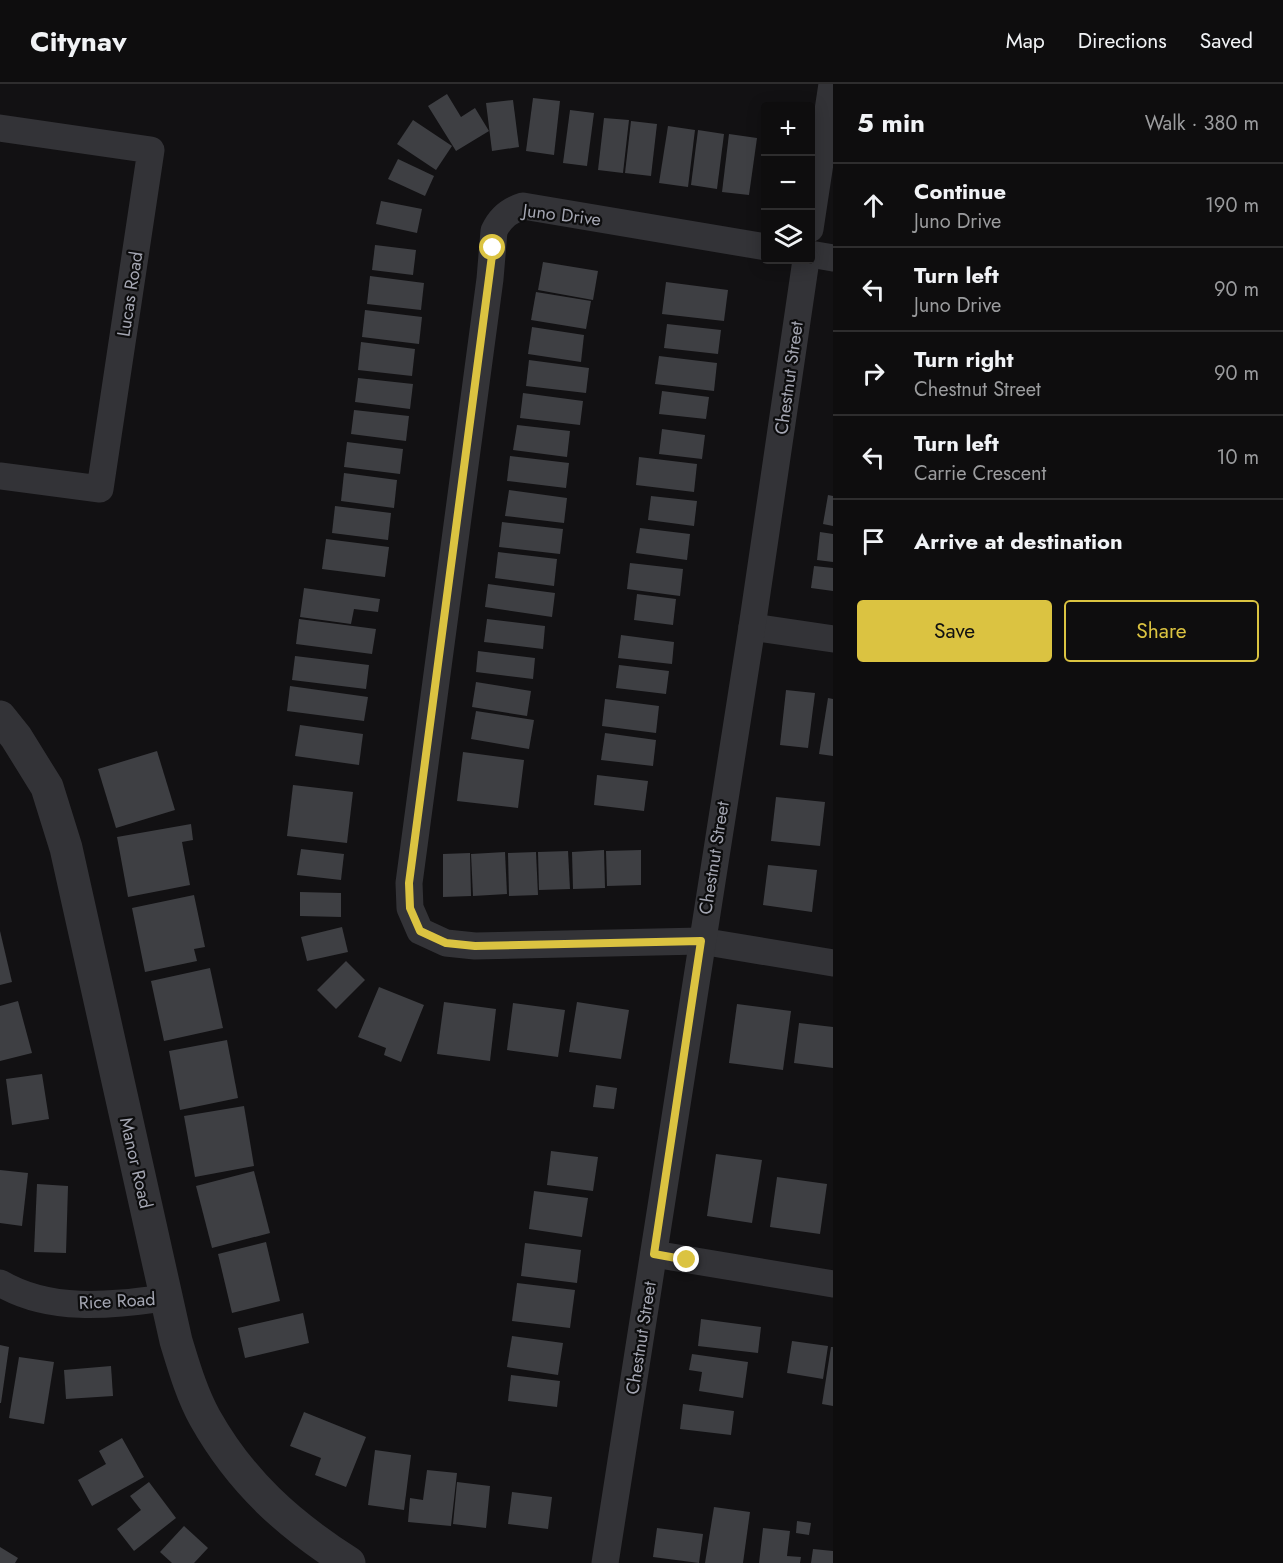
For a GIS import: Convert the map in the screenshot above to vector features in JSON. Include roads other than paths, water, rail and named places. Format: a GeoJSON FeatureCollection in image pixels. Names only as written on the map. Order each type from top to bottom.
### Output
{"type":"FeatureCollection","features":[{"type":"Feature","properties":{"kind":"street"},"geometry":{"type":"LineString","coordinates":[[813,210],[832,84]]}},
{"type":"Feature","properties":{"kind":"street","name":"Lucas Road"},"geometry":{"type":"LineString","coordinates":[[0,128],[151,150],[100,489],[0,476]]}},
{"type":"Feature","properties":{"kind":"street","name":"Juno Drive"},"geometry":{"type":"LineString","coordinates":[[761,246],[523,206],[509,212],[498,223],[494,231],[490,279],[409,883],[410,908],[420,931],[446,943],[475,946],[701,941],[833,963]]}},
{"type":"Feature","properties":{"kind":"street"},"geometry":{"type":"LineString","coordinates":[[815,256],[833,258]]}},
{"type":"Feature","properties":{"kind":"street","name":"Chestnut Street"},"geometry":{"type":"LineString","coordinates":[[604,1563],[752,627],[805,264]]}},
{"type":"Feature","properties":{"kind":"street"},"geometry":{"type":"LineString","coordinates":[[752,627],[833,639]]}},
{"type":"Feature","properties":{"kind":"street","name":"Manor Road"},"geometry":{"type":"LineString","coordinates":[[0,717],[16,737],[47,787],[66,848],[166,1298],[176,1341],[189,1381],[204,1417],[249,1482],[278,1513],[349,1563]]}},
{"type":"Feature","properties":{"kind":"street"},"geometry":{"type":"LineString","coordinates":[[654,1254],[833,1284]]}},
{"type":"Feature","properties":{"kind":"street","name":"Rice Road"},"geometry":{"type":"LineString","coordinates":[[0,1283],[30,1297],[58,1303],[116,1304],[166,1298]]}}]}
